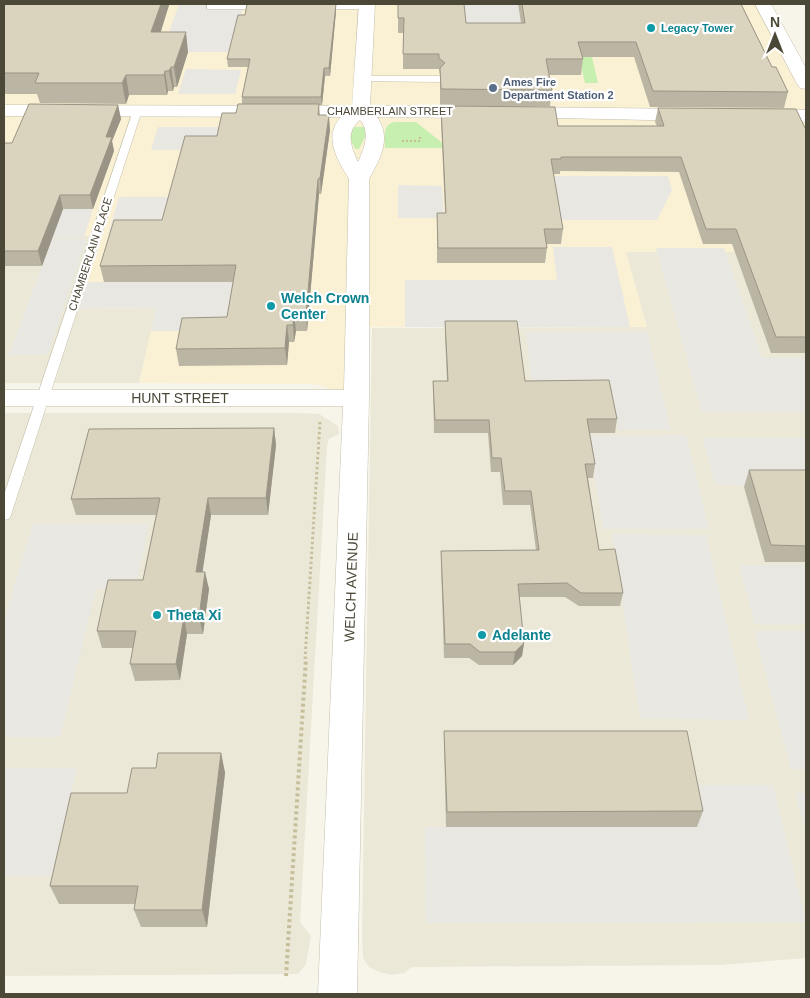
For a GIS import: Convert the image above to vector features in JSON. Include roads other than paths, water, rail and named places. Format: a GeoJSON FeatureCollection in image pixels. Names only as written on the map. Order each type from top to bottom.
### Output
{"type":"FeatureCollection","features":[{"type":"Feature","properties":{"kind":"street"},"geometry":{"type":"LineString","coordinates":[[763,4],[806,84]]}},
{"type":"Feature","properties":{"kind":"street"},"geometry":{"type":"LineString","coordinates":[[361,111],[367,5]]}},
{"type":"Feature","properties":{"kind":"street","name":"CHAMBERLAIN STREET"},"geometry":{"type":"LineString","coordinates":[[4,110],[361,111],[711,115]]}},
{"type":"Feature","properties":{"kind":"street","name":"WELCH AVENUE"},"geometry":{"type":"LineString","coordinates":[[337,994],[356,398],[359,179],[366,167],[375,138],[374,125],[361,111],[344,125],[342,138],[351,167],[359,179]]}},
{"type":"Feature","properties":{"kind":"street"},"geometry":{"type":"LineString","coordinates":[[740,115],[806,116]]}},
{"type":"Feature","properties":{"kind":"street","name":"HUNT STREET"},"geometry":{"type":"LineString","coordinates":[[4,398],[356,398]]}},
{"type":"Feature","properties":{"kind":"lane"},"geometry":{"type":"LineString","coordinates":[[309,7],[367,5]]}},
{"type":"Feature","properties":{"kind":"lane"},"geometry":{"type":"LineString","coordinates":[[210,7],[279,7]]}},
{"type":"Feature","properties":{"kind":"lane"},"geometry":{"type":"LineString","coordinates":[[363,79],[439,79]]}},
{"type":"Feature","properties":{"kind":"lane","name":"CHAMBERLAIN PLACE"},"geometry":{"type":"LineString","coordinates":[[43,398],[137,110]]}},
{"type":"Feature","properties":{"kind":"lane"},"geometry":{"type":"LineString","coordinates":[[4,515],[43,398]]}},
{"type":"Feature","properties":{"kind":"place","name":"Legacy Tower"},"geometry":{"type":"Point","coordinates":[651,28]}},
{"type":"Feature","properties":{"kind":"place","name":"Ames Fire Department Station 2"},"geometry":{"type":"Point","coordinates":[493,88]}},
{"type":"Feature","properties":{"kind":"place","name":"Welch Crown Center"},"geometry":{"type":"Point","coordinates":[271,306]}},
{"type":"Feature","properties":{"kind":"place","name":"Theta Xi"},"geometry":{"type":"Point","coordinates":[157,615]}},
{"type":"Feature","properties":{"kind":"place","name":"Adelante"},"geometry":{"type":"Point","coordinates":[482,635]}}]}
